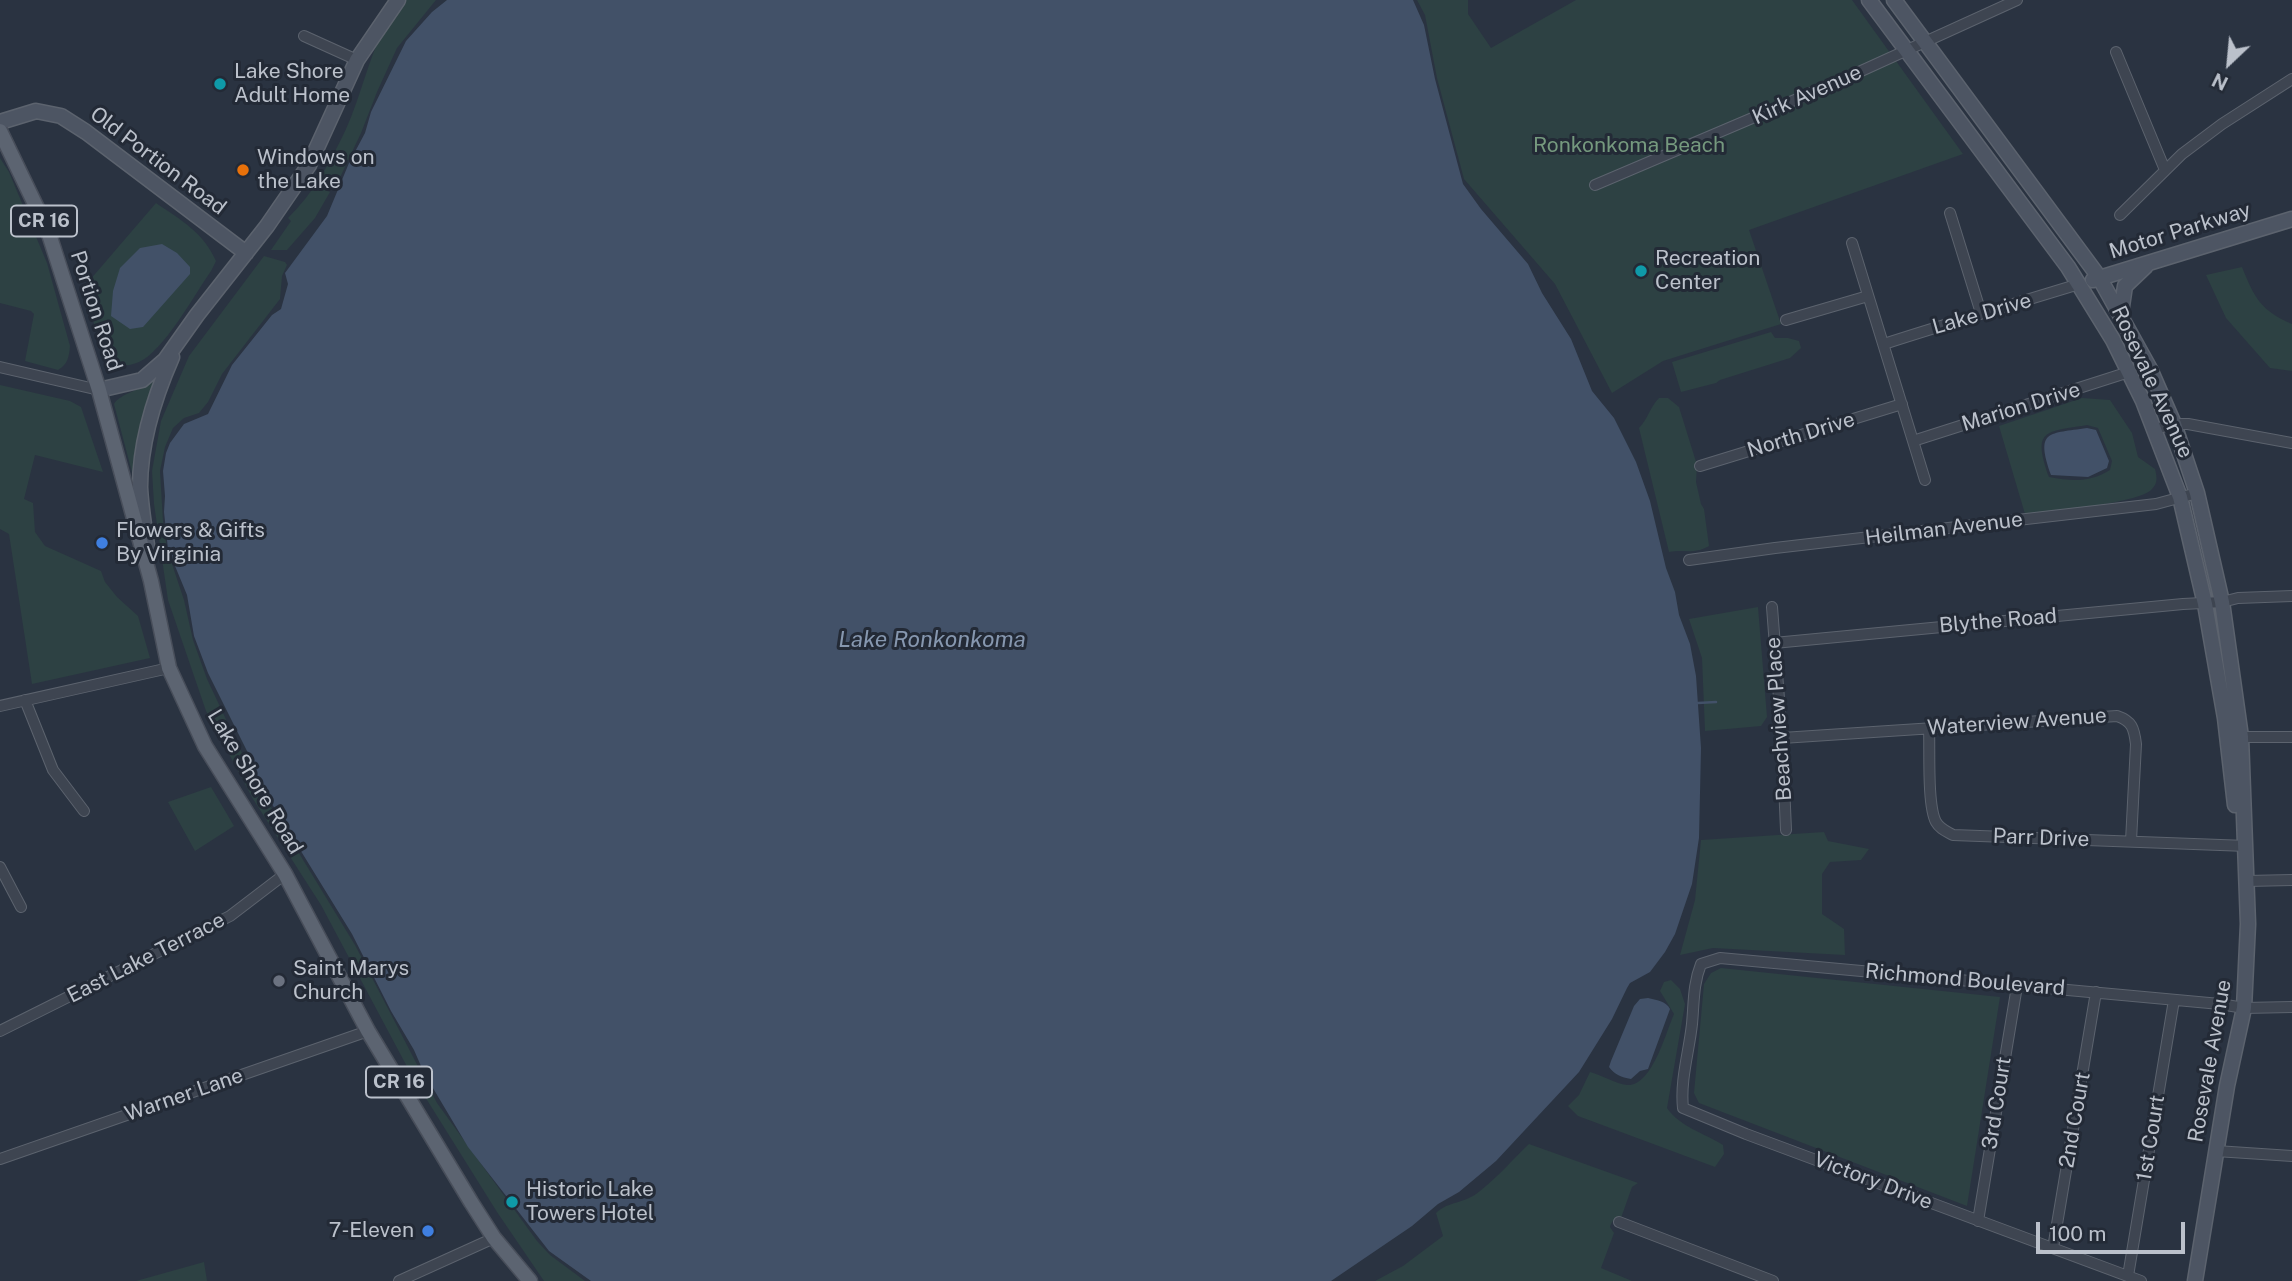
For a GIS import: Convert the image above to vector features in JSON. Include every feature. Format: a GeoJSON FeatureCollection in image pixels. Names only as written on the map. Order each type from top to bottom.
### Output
{"type":"FeatureCollection","features":[{"type":"Feature","properties":{"kind":"main road"},"geometry":{"type":"LineString","coordinates":[[99,390],[142,380],[165,360],[309,165],[357,60],[398,0]]}},
{"type":"Feature","properties":{"kind":"main road","name":"Rosevale Avenue"},"geometry":{"type":"LineString","coordinates":[[1869,0],[2045,234],[2079,284],[2129,372],[2155,429],[2180,497],[2205,604],[2225,718],[2237,825],[2247,846]]}},
{"type":"Feature","properties":{"kind":"main road","name":"Rosevale Avenue"},"geometry":{"type":"LineString","coordinates":[[1894,0],[2099,277],[2150,369],[2174,424],[2197,493],[2222,602],[2241,737],[2248,924],[2244,1008],[2227,1086],[2195,1281]]}},
{"type":"Feature","properties":{"kind":"main road","name":"Old Portion Road"},"geometry":{"type":"LineString","coordinates":[[0,122],[36,111],[61,116],[246,253]]}},
{"type":"Feature","properties":{"kind":"main road","name":"Portion Road"},"geometry":{"type":"LineString","coordinates":[[0,131],[48,230],[99,390]]}},
{"type":"Feature","properties":{"kind":"main road","name":"Motor Parkway"},"geometry":{"type":"LineString","coordinates":[[2079,284],[2292,219]]}},
{"type":"Feature","properties":{"kind":"main road"},"geometry":{"type":"LineString","coordinates":[[2121,314],[2125,286],[2149,263]]}},
{"type":"Feature","properties":{"kind":"main road"},"geometry":{"type":"LineString","coordinates":[[151,581],[140,488],[143,454],[150,416],[162,379],[180,340]]}},
{"type":"Feature","properties":{"kind":"main road","name":"Lake Shore Road"},"geometry":{"type":"LineString","coordinates":[[99,390],[151,581],[169,668],[205,746],[285,874],[368,1031],[494,1238]]}},
{"type":"Feature","properties":{"kind":"main road","name":"CR 16"},"geometry":{"type":"LineString","coordinates":[[494,1238],[530,1281]]}},
{"type":"Feature","properties":{"kind":"street","name":"Kirk Avenue"},"geometry":{"type":"LineString","coordinates":[[1595,185],[1837,82],[2017,0]]}},
{"type":"Feature","properties":{"kind":"street"},"geometry":{"type":"LineString","coordinates":[[304,36],[357,60]]}},
{"type":"Feature","properties":{"kind":"street"},"geometry":{"type":"LineString","coordinates":[[2116,52],[2165,170]]}},
{"type":"Feature","properties":{"kind":"street"},"geometry":{"type":"LineString","coordinates":[[2120,215],[2182,154],[2222,124],[2292,79]]}},
{"type":"Feature","properties":{"kind":"street"},"geometry":{"type":"LineString","coordinates":[[1950,213],[1981,313]]}},
{"type":"Feature","properties":{"kind":"street"},"geometry":{"type":"LineString","coordinates":[[1852,243],[1925,480]]}},
{"type":"Feature","properties":{"kind":"street","name":"Lake Drive"},"geometry":{"type":"LineString","coordinates":[[1884,344],[2079,284]]}},
{"type":"Feature","properties":{"kind":"street"},"geometry":{"type":"LineString","coordinates":[[1786,320],[1868,296]]}},
{"type":"Feature","properties":{"kind":"street"},"geometry":{"type":"LineString","coordinates":[[0,367],[99,390]]}},
{"type":"Feature","properties":{"kind":"street","name":"Marion Drive"},"geometry":{"type":"LineString","coordinates":[[1913,441],[2129,372]]}},
{"type":"Feature","properties":{"kind":"street","name":"North Drive"},"geometry":{"type":"LineString","coordinates":[[1700,466],[1902,404]]}},
{"type":"Feature","properties":{"kind":"street"},"geometry":{"type":"LineString","coordinates":[[2155,429],[2188,424],[2292,443]]}},
{"type":"Feature","properties":{"kind":"street","name":"Heilman Avenue"},"geometry":{"type":"LineString","coordinates":[[1689,560],[2157,504],[2197,493]]}},
{"type":"Feature","properties":{"kind":"street","name":"Blythe Road"},"geometry":{"type":"LineString","coordinates":[[1774,643],[2205,604],[2238,598],[2292,596]]}},
{"type":"Feature","properties":{"kind":"street","name":"Beachview Place"},"geometry":{"type":"LineString","coordinates":[[1772,607],[1786,830]]}},
{"type":"Feature","properties":{"kind":"street"},"geometry":{"type":"LineString","coordinates":[[0,706],[169,668]]}},
{"type":"Feature","properties":{"kind":"street"},"geometry":{"type":"LineString","coordinates":[[25,700],[53,770],[84,811]]}},
{"type":"Feature","properties":{"kind":"street","name":"Waterview Avenue"},"geometry":{"type":"LineString","coordinates":[[1782,738],[2117,716],[2129,720],[2134,729],[2136,744],[2131,841]]}},
{"type":"Feature","properties":{"kind":"street","name":"Parr Drive"},"geometry":{"type":"LineString","coordinates":[[1929,728],[1932,807],[1941,830],[1953,835],[2247,846]]}},
{"type":"Feature","properties":{"kind":"street"},"geometry":{"type":"LineString","coordinates":[[2241,737],[2292,737]]}},
{"type":"Feature","properties":{"kind":"street"},"geometry":{"type":"LineString","coordinates":[[0,867],[21,907]]}},
{"type":"Feature","properties":{"kind":"street","name":"East Lake Terrace"},"geometry":{"type":"LineString","coordinates":[[0,1031],[230,916],[285,874]]}},
{"type":"Feature","properties":{"kind":"street"},"geometry":{"type":"LineString","coordinates":[[2247,881],[2292,880]]}},
{"type":"Feature","properties":{"kind":"street","name":"Richmond Boulevard"},"geometry":{"type":"LineString","coordinates":[[1692,1026],[1695,979],[1702,964],[1720,958],[2244,1008],[2292,1007]]}},
{"type":"Feature","properties":{"kind":"street","name":"3rd Court"},"geometry":{"type":"LineString","coordinates":[[1978,1221],[2017,986]]}},
{"type":"Feature","properties":{"kind":"street","name":"2nd Court"},"geometry":{"type":"LineString","coordinates":[[2053,1248],[2096,992]]}},
{"type":"Feature","properties":{"kind":"street","name":"1st Court"},"geometry":{"type":"LineString","coordinates":[[2128,1276],[2174,1000]]}},
{"type":"Feature","properties":{"kind":"street","name":"Victory Drive"},"geometry":{"type":"LineString","coordinates":[[1692,1026],[1682,1093],[1683,1108],[2141,1281]]}},
{"type":"Feature","properties":{"kind":"street","name":"Warner Lane"},"geometry":{"type":"LineString","coordinates":[[0,1158],[368,1031]]}},
{"type":"Feature","properties":{"kind":"street"},"geometry":{"type":"LineString","coordinates":[[2216,1151],[2292,1156]]}},
{"type":"Feature","properties":{"kind":"street"},"geometry":{"type":"LineString","coordinates":[[1619,1223],[1773,1281]]}},
{"type":"Feature","properties":{"kind":"street"},"geometry":{"type":"LineString","coordinates":[[400,1281],[494,1238]]}},
{"type":"Feature","properties":{"kind":"green space"},"geometry":{"type":"Polygon","coordinates":[[[403,0],[436,0],[397,48],[336,186],[318,187],[330,192],[315,218],[287,250],[271,250],[291,221],[288,218],[313,188],[334,153],[346,129],[379,39],[403,0]]]}},
{"type":"Feature","properties":{"kind":"green space","name":"Ronkonkoma Beach"},"geometry":{"type":"Polygon","coordinates":[[[1417,0],[1468,0],[1468,14],[1491,48],[1576,0],[1852,0],[1963,154],[1749,230],[1781,324],[1663,361],[1612,393],[1555,284],[1464,179],[1437,78],[1425,15],[1417,0]]]}},
{"type":"Feature","properties":{"kind":"green space"},"geometry":{"type":"Polygon","coordinates":[[[0,158],[9,172],[47,263],[70,346],[67,360],[58,370],[25,361],[34,314],[0,303],[0,158]]]}},
{"type":"Feature","properties":{"kind":"green space"},"geometry":{"type":"Polygon","coordinates":[[[156,203],[198,235],[216,261],[158,347],[131,365],[106,363],[83,288],[156,203]]]}},
{"type":"Feature","properties":{"kind":"green space"},"geometry":{"type":"Polygon","coordinates":[[[264,256],[287,265],[282,276],[280,299],[222,374],[208,402],[199,413],[184,418],[173,428],[165,447],[160,471],[167,549],[184,600],[193,640],[207,679],[255,781],[355,945],[437,1103],[537,1241],[550,1255],[585,1281],[544,1281],[497,1212],[412,1076],[321,905],[253,799],[206,711],[168,600],[152,471],[161,421],[189,356],[264,256]]]}},
{"type":"Feature","properties":{"kind":"green space"},"geometry":{"type":"Polygon","coordinates":[[[2242,267],[2260,302],[2273,314],[2292,324],[2292,371],[2270,368],[2226,318],[2206,275],[2242,267]]]}},
{"type":"Feature","properties":{"kind":"green space"},"geometry":{"type":"Polygon","coordinates":[[[1771,332],[1775,338],[1799,341],[1801,348],[1790,358],[1681,392],[1672,362],[1771,332]]]}},
{"type":"Feature","properties":{"kind":"green space"},"geometry":{"type":"Polygon","coordinates":[[[156,380],[138,495],[114,404],[121,397],[156,380]]]}},
{"type":"Feature","properties":{"kind":"green space"},"geometry":{"type":"Polygon","coordinates":[[[0,385],[70,401],[81,407],[103,472],[35,455],[24,499],[33,503],[35,532],[45,546],[101,571],[105,582],[117,597],[138,616],[150,658],[32,684],[9,534],[0,529],[0,385]]]}},
{"type":"Feature","properties":{"kind":"green space"},"geometry":{"type":"Polygon","coordinates":[[[1659,398],[1668,398],[1679,407],[1697,465],[1696,482],[1704,509],[1709,546],[1698,550],[1669,552],[1639,428],[1659,398]]]}},
{"type":"Feature","properties":{"kind":"green space"},"geometry":{"type":"Polygon","coordinates":[[[2082,398],[2110,400],[2132,433],[2138,457],[2155,469],[2155,484],[2144,494],[2130,499],[2025,514],[1999,426],[2082,398]],[[2087,425],[2061,429],[2046,436],[2042,441],[2042,450],[2049,477],[2080,480],[2110,470],[2112,461],[2098,428],[2087,425]]]}},
{"type":"Feature","properties":{"kind":"green space"},"geometry":{"type":"Polygon","coordinates":[[[1758,607],[1767,717],[1761,726],[1705,731],[1702,658],[1689,619],[1758,607]]]}},
{"type":"Feature","properties":{"kind":"green space"},"geometry":{"type":"Polygon","coordinates":[[[211,787],[234,826],[195,851],[168,802],[211,787]]]}},
{"type":"Feature","properties":{"kind":"green space"},"geometry":{"type":"Polygon","coordinates":[[[1824,832],[1828,841],[1869,849],[1861,860],[1830,862],[1822,874],[1822,914],[1844,929],[1845,955],[1713,948],[1680,955],[1695,900],[1701,840],[1824,832]]]}},
{"type":"Feature","properties":{"kind":"green space"},"geometry":{"type":"Polygon","coordinates":[[[1721,968],[2000,997],[1967,1206],[1699,1103],[1694,1093],[1704,984],[1711,973],[1721,968]]]}},
{"type":"Feature","properties":{"kind":"green space"},"geometry":{"type":"Polygon","coordinates":[[[1671,980],[1680,989],[1685,1004],[1667,1108],[1685,1125],[1723,1145],[1724,1154],[1715,1167],[1578,1116],[1568,1106],[1579,1095],[1590,1072],[1627,1085],[1644,1077],[1657,1057],[1674,1014],[1660,991],[1664,982],[1671,980]]]}},
{"type":"Feature","properties":{"kind":"green space"},"geometry":{"type":"Polygon","coordinates":[[[1529,1144],[1638,1183],[1632,1187],[1621,1218],[1614,1220],[1610,1227],[1614,1233],[1601,1268],[1632,1281],[1375,1281],[1403,1266],[1443,1236],[1436,1213],[1480,1191],[1529,1144]]]}},
{"type":"Feature","properties":{"kind":"green space"},"geometry":{"type":"Polygon","coordinates":[[[204,1262],[207,1281],[136,1281],[204,1262]]]}},
{"type":"Feature","properties":{"kind":"water","name":"Lake Ronkonkoma"},"geometry":{"type":"Polygon","coordinates":[[[447,0],[1413,0],[1424,25],[1435,79],[1463,184],[1528,264],[1542,293],[1571,339],[1592,391],[1614,418],[1636,462],[1650,501],[1679,615],[1690,644],[1696,676],[1701,748],[1699,838],[1692,884],[1675,934],[1650,972],[1630,983],[1612,1019],[1579,1072],[1496,1161],[1459,1192],[1438,1204],[1412,1226],[1331,1281],[591,1281],[549,1251],[468,1147],[424,1073],[352,934],[255,778],[253,763],[208,673],[194,636],[187,595],[168,549],[164,512],[163,471],[170,443],[184,424],[208,414],[232,365],[272,315],[281,309],[288,284],[285,273],[327,216],[365,133],[371,112],[406,41],[432,12],[447,0]]]}},
{"type":"Feature","properties":{"kind":"water"},"geometry":{"type":"Polygon","coordinates":[[[162,244],[177,253],[190,267],[190,274],[143,327],[130,329],[111,316],[113,291],[120,268],[140,248],[162,244]]]}},
{"type":"Feature","properties":{"kind":"water"},"geometry":{"type":"Polygon","coordinates":[[[2087,428],[2096,430],[2109,461],[2107,468],[2088,477],[2051,475],[2046,460],[2045,441],[2055,433],[2087,428]]]}},
{"type":"Feature","properties":{"kind":"water"},"geometry":{"type":"Polygon","coordinates":[[[1648,998],[1663,1003],[1670,1009],[1648,1069],[1640,1071],[1631,1079],[1616,1074],[1609,1067],[1634,1006],[1640,999],[1648,998]]]}},
{"type":"Feature","properties":{"kind":"waterway"},"geometry":{"type":"LineString","coordinates":[[1698,703],[1716,702]]}},
{"type":"Feature","properties":{"kind":"place","name":"Lake Shore Adult Home"},"geometry":{"type":"Point","coordinates":[220,84]}},
{"type":"Feature","properties":{"kind":"place","name":"Windows on the Lake"},"geometry":{"type":"Point","coordinates":[243,170]}},
{"type":"Feature","properties":{"kind":"place","name":"Recreation Center"},"geometry":{"type":"Point","coordinates":[1641,271]}},
{"type":"Feature","properties":{"kind":"place","name":"Flowers & Gifts By Virginia"},"geometry":{"type":"Point","coordinates":[102,543]}},
{"type":"Feature","properties":{"kind":"place","name":"Saint Marys Church"},"geometry":{"type":"Point","coordinates":[279,981]}},
{"type":"Feature","properties":{"kind":"place","name":"Historic Lake Towers Hotel"},"geometry":{"type":"Point","coordinates":[512,1202]}},
{"type":"Feature","properties":{"kind":"place","name":"7-Eleven"},"geometry":{"type":"Point","coordinates":[428,1231]}}]}
